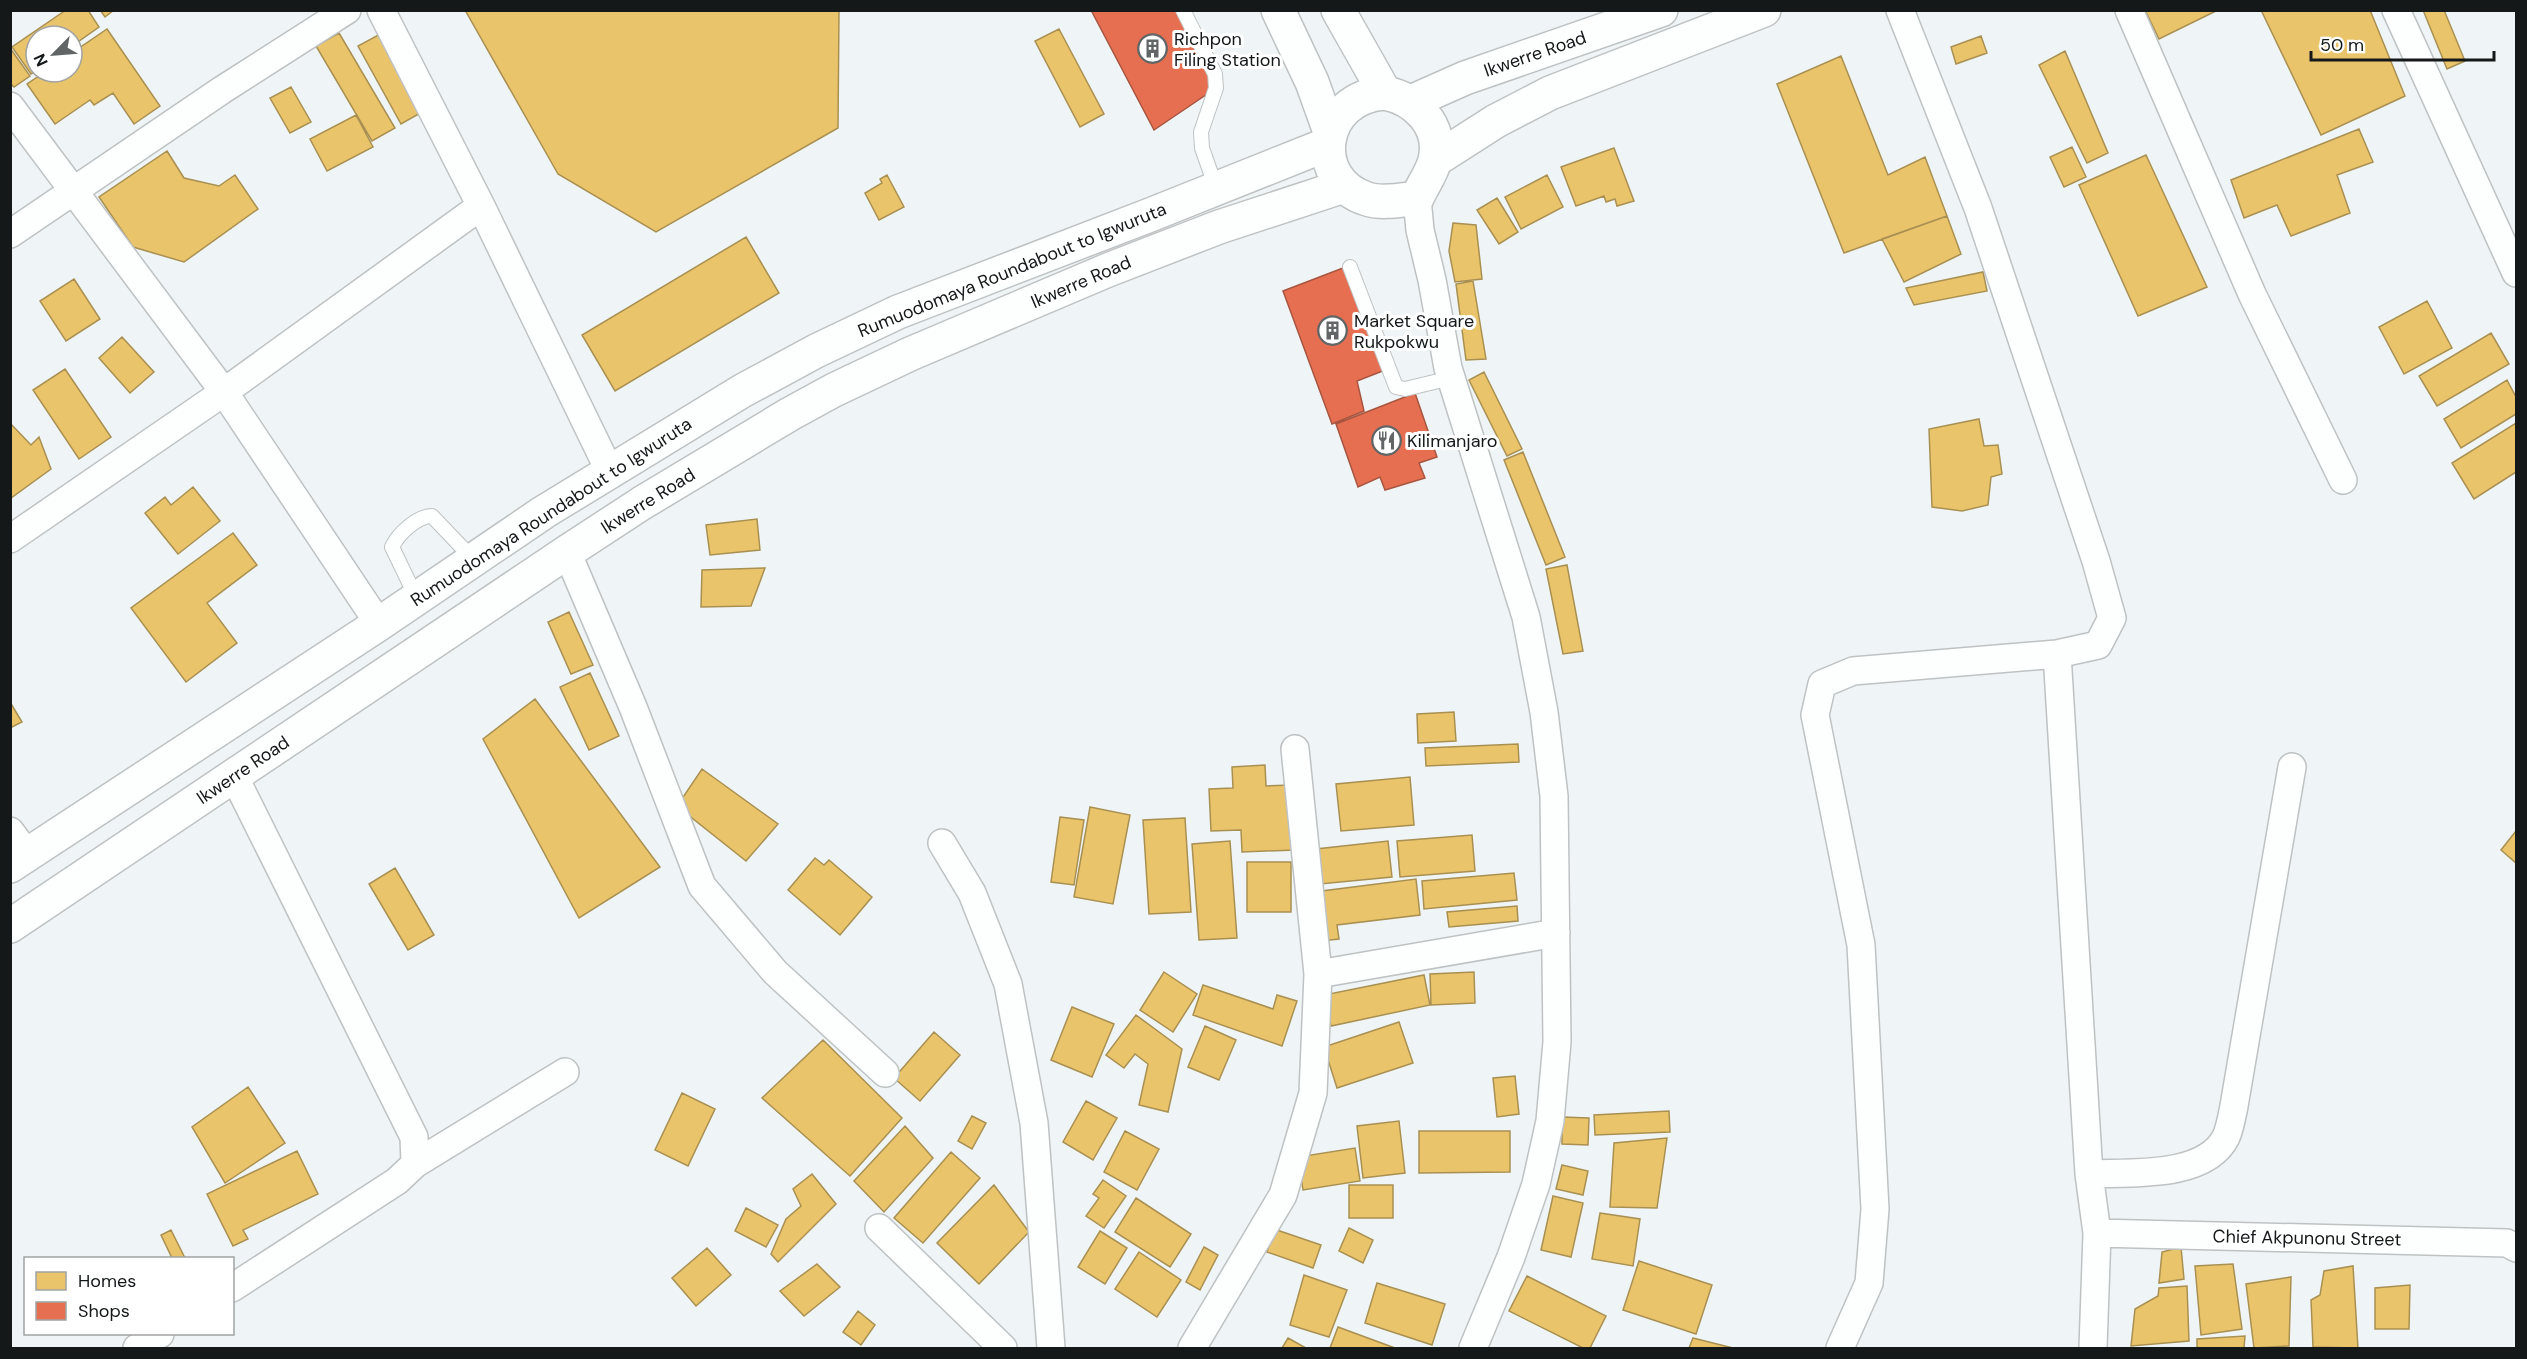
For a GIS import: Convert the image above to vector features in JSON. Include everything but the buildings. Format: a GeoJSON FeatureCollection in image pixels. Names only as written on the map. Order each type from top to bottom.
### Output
{"type":"FeatureCollection","features":[{"type":"Feature","properties":{"kind":"main road"},"geometry":{"type":"LineString","coordinates":[[1278,10],[1312,82],[1329,138],[1332,167],[1344,186],[1355,194],[1374,201],[1417,198],[1435,160],[1436,143],[1432,127],[1423,113],[1398,97],[1338,10]]}},
{"type":"Feature","properties":{"kind":"main road"},"geometry":{"type":"LineString","coordinates":[[1435,160],[1496,122],[1550,93],[1764,10]]}},
{"type":"Feature","properties":{"kind":"main road","name":"Ikwerre Road"},"geometry":{"type":"LineString","coordinates":[[1398,97],[1465,78],[1656,12]]}},
{"type":"Feature","properties":{"kind":"main road"},"geometry":{"type":"LineString","coordinates":[[1329,138],[1335,121],[1350,103],[1361,97],[1398,97]]}},
{"type":"Feature","properties":{"kind":"main road","name":"Rumuodomaya Roundabout to Igwuruta"},"geometry":{"type":"LineString","coordinates":[[16,851],[379,624],[609,470],[742,391],[816,351],[898,312],[1150,215],[1329,138]]}},
{"type":"Feature","properties":{"kind":"main road","name":"Ikwerre Road"},"geometry":{"type":"LineString","coordinates":[[10,926],[567,552],[642,503],[780,420],[910,354],[1108,270],[1219,227],[1344,186]]}},
{"type":"Feature","properties":{"kind":"main road"},"geometry":{"type":"LineString","coordinates":[[10,888],[23,872],[16,851]]}},
{"type":"Feature","properties":{"kind":"street"},"geometry":{"type":"LineString","coordinates":[[10,234],[222,90],[347,10]]}},
{"type":"Feature","properties":{"kind":"street"},"geometry":{"type":"LineString","coordinates":[[381,10],[481,206],[609,470]]}},
{"type":"Feature","properties":{"kind":"street"},"geometry":{"type":"LineString","coordinates":[[1840,1348],[1869,1283],[1875,1209],[1862,945],[1815,715],[1822,684],[1853,671],[2057,654],[2098,645],[2112,618],[2096,561],[1978,208],[1900,10]]}},
{"type":"Feature","properties":{"kind":"street"},"geometry":{"type":"LineString","coordinates":[[2129,10],[2252,294],[2343,480]]}},
{"type":"Feature","properties":{"kind":"street"},"geometry":{"type":"LineString","coordinates":[[2396,10],[2517,273]]}},
{"type":"Feature","properties":{"kind":"street"},"geometry":{"type":"LineString","coordinates":[[10,106],[224,392],[379,624]]}},
{"type":"Feature","properties":{"kind":"street"},"geometry":{"type":"LineString","coordinates":[[1417,198],[1420,230],[1452,378],[1526,617],[1545,712],[1554,796],[1557,1042],[1550,1121],[1536,1184],[1515,1247],[1473,1348]]}},
{"type":"Feature","properties":{"kind":"street"},"geometry":{"type":"LineString","coordinates":[[10,539],[224,392],[481,206]]}},
{"type":"Feature","properties":{"kind":"street"},"geometry":{"type":"LineString","coordinates":[[567,552],[637,717],[702,886],[775,972],[885,1073]]}},
{"type":"Feature","properties":{"kind":"street"},"geometry":{"type":"LineString","coordinates":[[2057,654],[2089,1174],[2097,1233],[2093,1348]]}},
{"type":"Feature","properties":{"kind":"street"},"geometry":{"type":"LineString","coordinates":[[1192,1348],[1284,1195],[1313,1094],[1318,974],[1295,749]]}},
{"type":"Feature","properties":{"kind":"street"},"geometry":{"type":"LineString","coordinates":[[2089,1174],[2185,1168],[2208,1158],[2226,1138],[2235,1106],[2292,767]]}},
{"type":"Feature","properties":{"kind":"street"},"geometry":{"type":"LineString","coordinates":[[234,776],[414,1137],[415,1164]]}},
{"type":"Feature","properties":{"kind":"street"},"geometry":{"type":"LineString","coordinates":[[942,843],[972,893],[1008,984],[1034,1123],[1051,1348]]}},
{"type":"Feature","properties":{"kind":"street"},"geometry":{"type":"LineString","coordinates":[[1318,974],[1556,933]]}},
{"type":"Feature","properties":{"kind":"street"},"geometry":{"type":"LineString","coordinates":[[234,1287],[397,1181],[415,1164],[565,1072]]}},
{"type":"Feature","properties":{"kind":"street"},"geometry":{"type":"LineString","coordinates":[[879,1228],[1004,1348]]}},
{"type":"Feature","properties":{"kind":"street","name":"Chief Akpunonu Street"},"geometry":{"type":"LineString","coordinates":[[2097,1233],[2507,1243],[2517,1248]]}},
{"type":"Feature","properties":{"kind":"street"},"geometry":{"type":"LineString","coordinates":[[137,1348],[158,1335]]}},
{"type":"Feature","properties":{"kind":"lane"},"geometry":{"type":"LineString","coordinates":[[1183,10],[1215,74],[1216,88],[1201,132],[1202,148],[1216,188]]}},
{"type":"Feature","properties":{"kind":"lane"},"geometry":{"type":"LineString","coordinates":[[1350,267],[1396,387],[1405,389],[1452,378]]}},
{"type":"Feature","properties":{"kind":"lane"},"geometry":{"type":"LineString","coordinates":[[417,599],[392,547],[395,540],[418,520],[425,516],[432,516],[474,560]]}},
{"type":"Feature","properties":{"kind":"place","name":"Richpon Filing Station"},"geometry":{"type":"Point","coordinates":[1153,49]}},
{"type":"Feature","properties":{"kind":"place","name":"Market Square Rukpokwu"},"geometry":{"type":"Point","coordinates":[1333,331]}},
{"type":"Feature","properties":{"kind":"place","name":"Kilimanjaro"},"geometry":{"type":"Point","coordinates":[1386,441]}}]}
